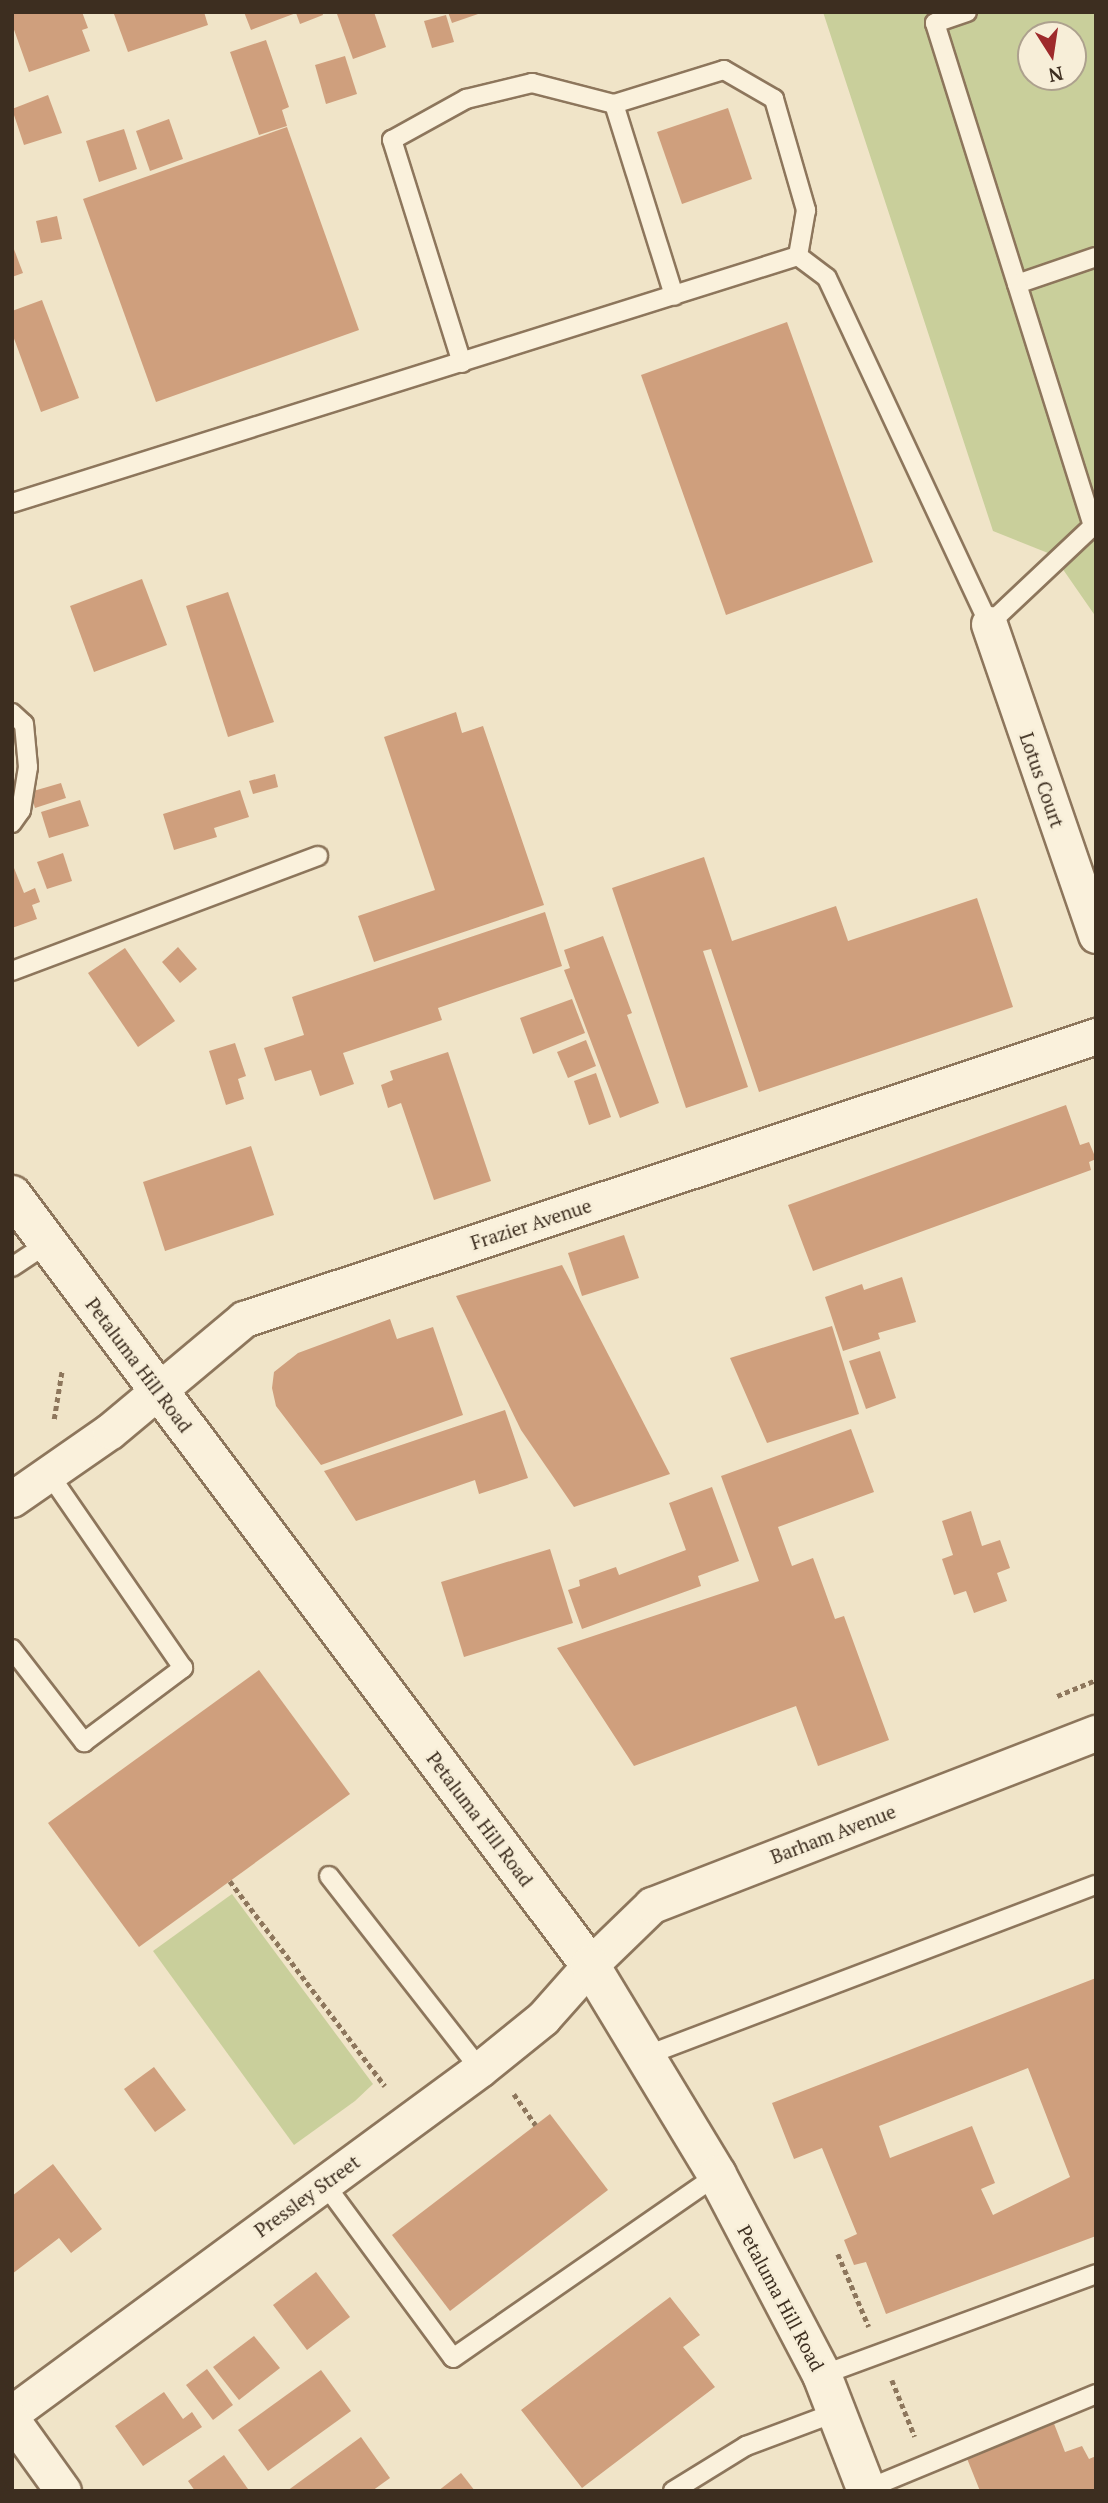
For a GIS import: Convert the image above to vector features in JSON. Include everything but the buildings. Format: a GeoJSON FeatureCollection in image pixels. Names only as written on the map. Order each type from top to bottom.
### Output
{"type":"FeatureCollection","features":[{"type":"Feature","properties":{"kind":"main road","name":"Petaluma Hill Road"},"geometry":{"type":"LineString","coordinates":[[12,1195],[590,1965],[717,2175],[822,2375],[867,2490]]}},
{"type":"Feature","properties":{"kind":"street","name":"Lotus Court"},"geometry":{"type":"LineString","coordinates":[[989,624],[1096,935]]}},
{"type":"Feature","properties":{"kind":"street","name":"Frazier Avenue"},"geometry":{"type":"LineString","coordinates":[[12,1499],[159,1392],[244,1320],[1096,1037]]}},
{"type":"Feature","properties":{"kind":"street","name":"Barham Avenue"},"geometry":{"type":"LineString","coordinates":[[590,1965],[652,1905],[1096,1733]]}},
{"type":"Feature","properties":{"kind":"street","name":"Pressley Street"},"geometry":{"type":"LineString","coordinates":[[12,2413],[480,2068],[543,2018],[590,1965]]}},
{"type":"Feature","properties":{"kind":"street"},"geometry":{"type":"LineString","coordinates":[[12,2420],[63,2491]]}},
{"type":"Feature","properties":{"kind":"lane"},"geometry":{"type":"LineString","coordinates":[[798,257],[827,278],[989,624],[1094,525],[935,23],[967,12]]}},
{"type":"Feature","properties":{"kind":"lane"},"geometry":{"type":"LineString","coordinates":[[462,363],[392,140],[466,99],[532,83],[614,104],[724,70],[774,99],[806,210],[798,257]]}},
{"type":"Feature","properties":{"kind":"lane"},"geometry":{"type":"LineString","coordinates":[[614,104],[674,296]]}},
{"type":"Feature","properties":{"kind":"lane"},"geometry":{"type":"LineString","coordinates":[[12,503],[798,257]]}},
{"type":"Feature","properties":{"kind":"lane"},"geometry":{"type":"LineString","coordinates":[[1017,284],[1096,257]]}},
{"type":"Feature","properties":{"kind":"lane"},"geometry":{"type":"LineString","coordinates":[[12,713],[24,724],[28,767],[21,810],[12,823]]}},
{"type":"Feature","properties":{"kind":"lane"},"geometry":{"type":"LineString","coordinates":[[12,971],[318,856]]}},
{"type":"Feature","properties":{"kind":"lane"},"geometry":{"type":"LineString","coordinates":[[12,1267],[48,1243]]}},
{"type":"Feature","properties":{"kind":"lane"},"geometry":{"type":"LineString","coordinates":[[12,1649],[84,1741],[183,1668],[49,1474]]}},
{"type":"Feature","properties":{"kind":"lane"},"geometry":{"type":"LineString","coordinates":[[329,1876],[480,2068]]}},
{"type":"Feature","properties":{"kind":"lane"},"geometry":{"type":"LineString","coordinates":[[645,2056],[1096,1885]]}},
{"type":"Feature","properties":{"kind":"lane"},"geometry":{"type":"LineString","coordinates":[[324,2183],[453,2358],[717,2175]]}},
{"type":"Feature","properties":{"kind":"lane"},"geometry":{"type":"LineString","coordinates":[[822,2375],[1096,2274]]}},
{"type":"Feature","properties":{"kind":"lane"},"geometry":{"type":"LineString","coordinates":[[867,2490],[1096,2394]]}},
{"type":"Feature","properties":{"kind":"lane"},"geometry":{"type":"LineString","coordinates":[[673,2491],[746,2446],[838,2412]]}},
{"type":"Feature","properties":{"kind":"path"},"geometry":{"type":"LineString","coordinates":[[54,1419],[62,1370]]}},
{"type":"Feature","properties":{"kind":"path"},"geometry":{"type":"LineString","coordinates":[[1057,1696],[1096,1680]]}},
{"type":"Feature","properties":{"kind":"path"},"geometry":{"type":"LineString","coordinates":[[230,1881],[385,2086]]}},
{"type":"Feature","properties":{"kind":"path"},"geometry":{"type":"LineString","coordinates":[[514,2094],[536,2125]]}},
{"type":"Feature","properties":{"kind":"green space"},"geometry":{"type":"Polygon","coordinates":[[[823,12],[1096,12],[1096,617],[1053,555],[993,531],[823,12]]]}},
{"type":"Feature","properties":{"kind":"green space"},"geometry":{"type":"Polygon","coordinates":[[[232,1894],[373,2084],[355,2101],[294,2145],[153,1951],[232,1894]]]}}]}
